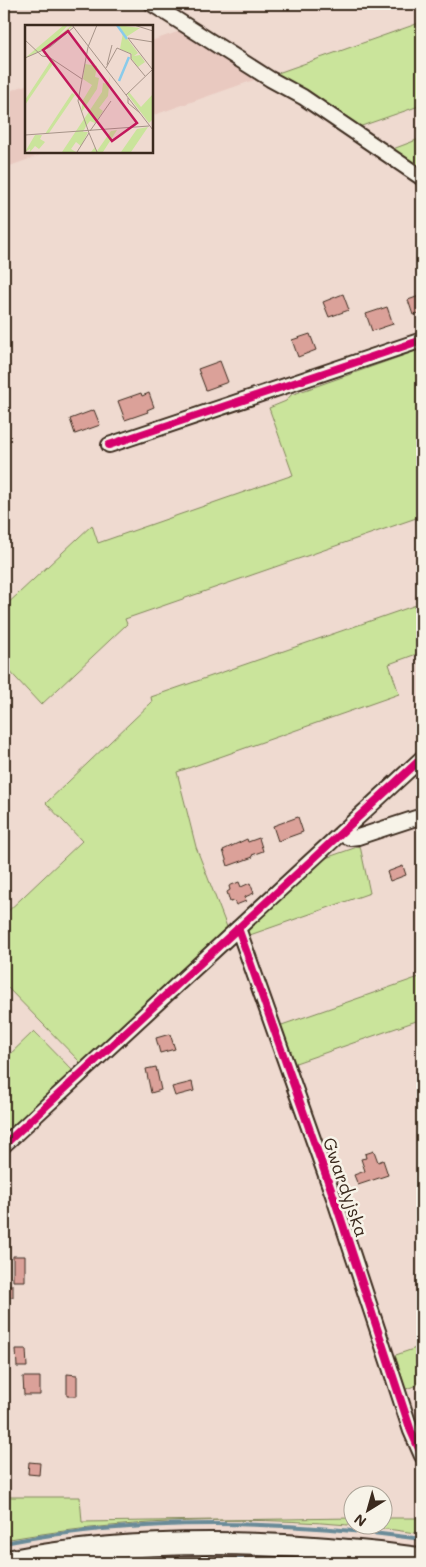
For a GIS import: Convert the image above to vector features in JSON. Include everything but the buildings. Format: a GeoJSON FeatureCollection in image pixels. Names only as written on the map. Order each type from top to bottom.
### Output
{"type":"FeatureCollection","features":[{"type":"Feature","properties":{"kind":"main road"},"geometry":{"type":"LineString","coordinates":[[4,1562],[74,1552],[153,1546],[230,1544],[349,1550],[422,1559]]}},
{"type":"Feature","properties":{"kind":"street"},"geometry":{"type":"LineString","coordinates":[[152,4],[270,79],[303,97],[422,178]]}},
{"type":"Feature","properties":{"kind":"street"},"geometry":{"type":"LineString","coordinates":[[109,445],[422,340]]}},
{"type":"Feature","properties":{"kind":"street"},"geometry":{"type":"LineString","coordinates":[[4,1145],[422,758]]}},
{"type":"Feature","properties":{"kind":"street"},"geometry":{"type":"LineString","coordinates":[[340,834],[350,838],[358,837],[422,816]]}},
{"type":"Feature","properties":{"kind":"street","name":"Gwardyjska"},"geometry":{"type":"LineString","coordinates":[[238,928],[334,1198],[411,1431],[422,1456]]}},
{"type":"Feature","properties":{"kind":"shaded area"},"geometry":{"type":"Polygon","coordinates":[[[186,29],[263,77],[152,116],[152,41],[186,29]]]}},
{"type":"Feature","properties":{"kind":"shaded area"},"geometry":{"type":"Polygon","coordinates":[[[25,85],[25,152],[49,152],[4,168],[4,93],[25,85]]]}},
{"type":"Feature","properties":{"kind":"green space"},"geometry":{"type":"Polygon","coordinates":[[[422,22],[422,105],[353,129],[275,74],[422,22]]]}},
{"type":"Feature","properties":{"kind":"green space"},"geometry":{"type":"Polygon","coordinates":[[[422,138],[422,169],[393,149],[422,138]]]}},
{"type":"Feature","properties":{"kind":"green space"},"geometry":{"type":"Polygon","coordinates":[[[422,349],[422,516],[125,619],[127,624],[41,705],[4,665],[4,607],[92,525],[98,543],[293,475],[269,408],[286,401],[291,395],[422,349]]]}},
{"type":"Feature","properties":{"kind":"green space"},"geometry":{"type":"Polygon","coordinates":[[[422,603],[422,652],[389,664],[399,694],[177,772],[196,847],[227,927],[81,1063],[4,984],[4,915],[82,841],[46,803],[152,702],[151,697],[422,603]]]}},
{"type":"Feature","properties":{"kind":"green space"},"geometry":{"type":"Polygon","coordinates":[[[360,846],[370,893],[247,936],[245,927],[317,861],[360,846]]]}},
{"type":"Feature","properties":{"kind":"green space"},"geometry":{"type":"Polygon","coordinates":[[[422,976],[422,1019],[290,1065],[276,1027],[422,976]]]}},
{"type":"Feature","properties":{"kind":"green space"},"geometry":{"type":"Polygon","coordinates":[[[34,1031],[73,1071],[4,1135],[4,1060],[34,1031]]]}},
{"type":"Feature","properties":{"kind":"green space"},"geometry":{"type":"Polygon","coordinates":[[[422,1346],[422,1383],[401,1391],[390,1357],[422,1346]]]}},
{"type":"Feature","properties":{"kind":"green space"},"geometry":{"type":"Polygon","coordinates":[[[4,1497],[80,1497],[82,1522],[210,1520],[106,1526],[4,1540],[4,1497]]]}},
{"type":"Feature","properties":{"kind":"green space"},"geometry":{"type":"Polygon","coordinates":[[[344,1518],[344,1525],[266,1521],[215,1520],[344,1518]]]}},
{"type":"Feature","properties":{"kind":"green space"},"geometry":{"type":"Polygon","coordinates":[[[394,1518],[422,1518],[422,1534],[394,1530],[394,1518]]]}},
{"type":"Feature","properties":{"kind":"waterway"},"geometry":{"type":"LineString","coordinates":[[4,1543],[108,1529],[160,1525],[213,1524],[318,1528],[422,1539]]}},
{"type":"Feature","properties":{"kind":"waterway"},"geometry":{"type":"LineString","coordinates":[[107,1563],[156,1560],[304,1563]]}},
{"type":"Feature","properties":{"kind":"cycle path"},"geometry":{"type":"LineString","coordinates":[[109,445],[422,340]]}},
{"type":"Feature","properties":{"kind":"cycle path"},"geometry":{"type":"LineString","coordinates":[[4,1145],[422,758]]}},
{"type":"Feature","properties":{"kind":"cycle path"},"geometry":{"type":"LineString","coordinates":[[238,928],[334,1198],[411,1431],[422,1456]]}}]}
